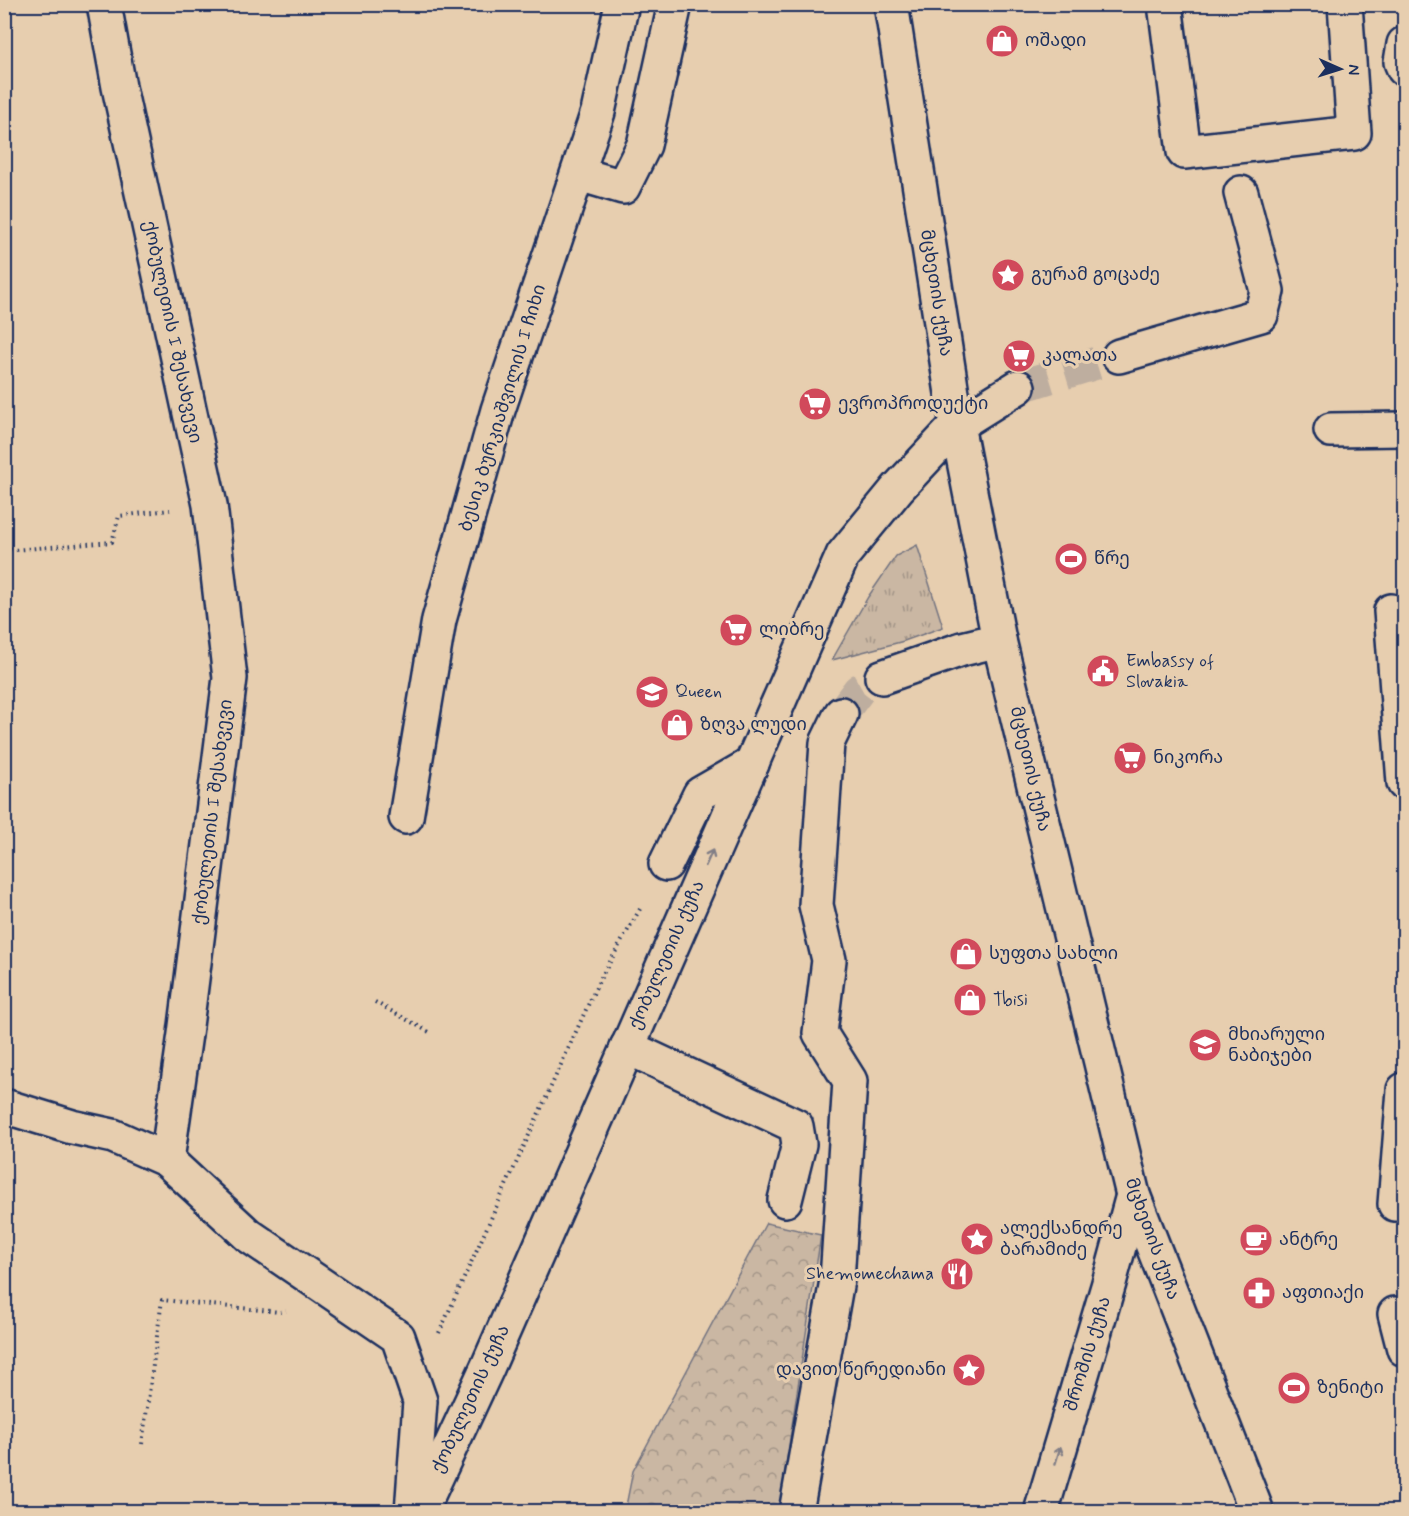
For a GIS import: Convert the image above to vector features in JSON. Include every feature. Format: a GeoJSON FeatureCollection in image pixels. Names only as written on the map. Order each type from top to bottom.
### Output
{"type":"FeatureCollection","features":[{"type":"Feature","properties":{"kind":"street","name":"ქობულეთის I შესახვევი"},"geometry":{"type":"LineString","coordinates":[[104,4],[122,99],[210,506],[230,678],[167,1160]]}},
{"type":"Feature","properties":{"kind":"street","name":"ბესიკ ბურკიაშვილის I ჩიხი"},"geometry":{"type":"LineString","coordinates":[[406,817],[439,620],[498,410],[598,112],[622,4]]}},
{"type":"Feature","properties":{"kind":"street"},"geometry":{"type":"LineString","coordinates":[[579,174],[623,187],[644,145],[675,4]]}},
{"type":"Feature","properties":{"kind":"street","name":"მცხეთის ქუჩა"},"geometry":{"type":"LineString","coordinates":[[891,4],[957,425],[999,640],[1133,1195],[1257,1512]]}},
{"type":"Feature","properties":{"kind":"street"},"geometry":{"type":"LineString","coordinates":[[1165,4],[1184,152],[1354,133],[1345,4]]}},
{"type":"Feature","properties":{"kind":"street"},"geometry":{"type":"LineString","coordinates":[[1404,44],[1401,62],[1404,69]]}},
{"type":"Feature","properties":{"kind":"street"},"geometry":{"type":"LineString","coordinates":[[1119,356],[1261,315],[1267,291],[1241,193]]}},
{"type":"Feature","properties":{"kind":"street","name":"ქობულეთის ქუჩა"},"geometry":{"type":"LineString","coordinates":[[420,1512],[488,1366],[843,555],[898,488],[957,425],[1018,387]]}},
{"type":"Feature","properties":{"kind":"street"},"geometry":{"type":"LineString","coordinates":[[1331,430],[1404,429]]}},
{"type":"Feature","properties":{"kind":"street"},"geometry":{"type":"LineString","coordinates":[[1391,611],[1404,783]]}},
{"type":"Feature","properties":{"kind":"street"},"geometry":{"type":"LineString","coordinates":[[882,677],[962,649],[999,640]]}},
{"type":"Feature","properties":{"kind":"street"},"geometry":{"type":"LineString","coordinates":[[796,1512],[837,1280],[850,1081],[820,1033],[829,960],[816,905],[827,743],[841,714]]}},
{"type":"Feature","properties":{"kind":"street"},"geometry":{"type":"LineString","coordinates":[[666,864],[700,794],[752,764]]}},
{"type":"Feature","properties":{"kind":"street"},"geometry":{"type":"LineString","coordinates":[[627,1047],[796,1126],[800,1144],[785,1200]]}},
{"type":"Feature","properties":{"kind":"street"},"geometry":{"type":"LineString","coordinates":[[1395,1204],[1404,1089]]}},
{"type":"Feature","properties":{"kind":"street"},"geometry":{"type":"LineString","coordinates":[[4,1106],[72,1127],[113,1136],[167,1160],[248,1235],[398,1337],[420,1401],[412,1512]]}},
{"type":"Feature","properties":{"kind":"street","name":"შროშის ქუჩა"},"geometry":{"type":"LineString","coordinates":[[1041,1512],[1133,1195]]}},
{"type":"Feature","properties":{"kind":"street"},"geometry":{"type":"LineString","coordinates":[[1395,1314],[1404,1349]]}},
{"type":"Feature","properties":{"kind":"path"},"geometry":{"type":"LineString","coordinates":[[4,549],[112,542],[119,516],[210,506]]}},
{"type":"Feature","properties":{"kind":"path"},"geometry":{"type":"LineString","coordinates":[[442,1329],[598,981],[644,904]]}},
{"type":"Feature","properties":{"kind":"path"},"geometry":{"type":"LineString","coordinates":[[375,1002],[430,1033]]}},
{"type":"Feature","properties":{"kind":"path"},"geometry":{"type":"LineString","coordinates":[[142,1444],[162,1300],[239,1308]]}},
{"type":"Feature","properties":{"kind":"green space"},"geometry":{"type":"Polygon","coordinates":[[[917,545],[943,627],[904,641],[832,660],[868,597],[896,556],[917,545]]]}},
{"type":"Feature","properties":{"kind":"green space"},"geometry":{"type":"Polygon","coordinates":[[[766,1223],[821,1235],[779,1511],[625,1511],[633,1471],[766,1223]]]}},
{"type":"Feature","properties":{"kind":"tunnel"},"geometry":{"type":"LineString","coordinates":[[1018,387],[1119,356]]}},
{"type":"Feature","properties":{"kind":"tunnel"},"geometry":{"type":"LineString","coordinates":[[841,714],[859,690],[882,677]]}},
{"type":"Feature","properties":{"kind":"place","name":"ოშადი"},"geometry":{"type":"Point","coordinates":[1002,41]}},
{"type":"Feature","properties":{"kind":"place","name":"გურამ გოცაძე"},"geometry":{"type":"Point","coordinates":[1008,275]}},
{"type":"Feature","properties":{"kind":"place","name":"კალათა"},"geometry":{"type":"Point","coordinates":[1019,356]}},
{"type":"Feature","properties":{"kind":"place","name":"ევროპროდუქტი"},"geometry":{"type":"Point","coordinates":[815,404]}},
{"type":"Feature","properties":{"kind":"place","name":"წრე"},"geometry":{"type":"Point","coordinates":[1071,559]}},
{"type":"Feature","properties":{"kind":"place","name":"ლიბრე"},"geometry":{"type":"Point","coordinates":[736,630]}},
{"type":"Feature","properties":{"kind":"place","name":"Embassy of Slovakia"},"geometry":{"type":"Point","coordinates":[1103,671]}},
{"type":"Feature","properties":{"kind":"place","name":"Queen"},"geometry":{"type":"Point","coordinates":[652,692]}},
{"type":"Feature","properties":{"kind":"place","name":"ზღვა ლუდი"},"geometry":{"type":"Point","coordinates":[677,725]}},
{"type":"Feature","properties":{"kind":"place","name":"ნიკორა"},"geometry":{"type":"Point","coordinates":[1130,758]}},
{"type":"Feature","properties":{"kind":"place","name":"სუფთა სახლი"},"geometry":{"type":"Point","coordinates":[966,954]}},
{"type":"Feature","properties":{"kind":"place","name":"Tbisi"},"geometry":{"type":"Point","coordinates":[970,1000]}},
{"type":"Feature","properties":{"kind":"place","name":"მხიარული ნაბიჯები"},"geometry":{"type":"Point","coordinates":[1205,1045]}},
{"type":"Feature","properties":{"kind":"place","name":"ალექსანდრე ბარამიძე"},"geometry":{"type":"Point","coordinates":[977,1239]}},
{"type":"Feature","properties":{"kind":"place","name":"ანტრე"},"geometry":{"type":"Point","coordinates":[1256,1240]}},
{"type":"Feature","properties":{"kind":"place","name":"Shemomechama"},"geometry":{"type":"Point","coordinates":[957,1274]}},
{"type":"Feature","properties":{"kind":"place","name":"აფთიაქი"},"geometry":{"type":"Point","coordinates":[1259,1293]}},
{"type":"Feature","properties":{"kind":"place","name":"დავით წერედიანი"},"geometry":{"type":"Point","coordinates":[969,1370]}},
{"type":"Feature","properties":{"kind":"place","name":"ზენიტი"},"geometry":{"type":"Point","coordinates":[1294,1388]}}]}
